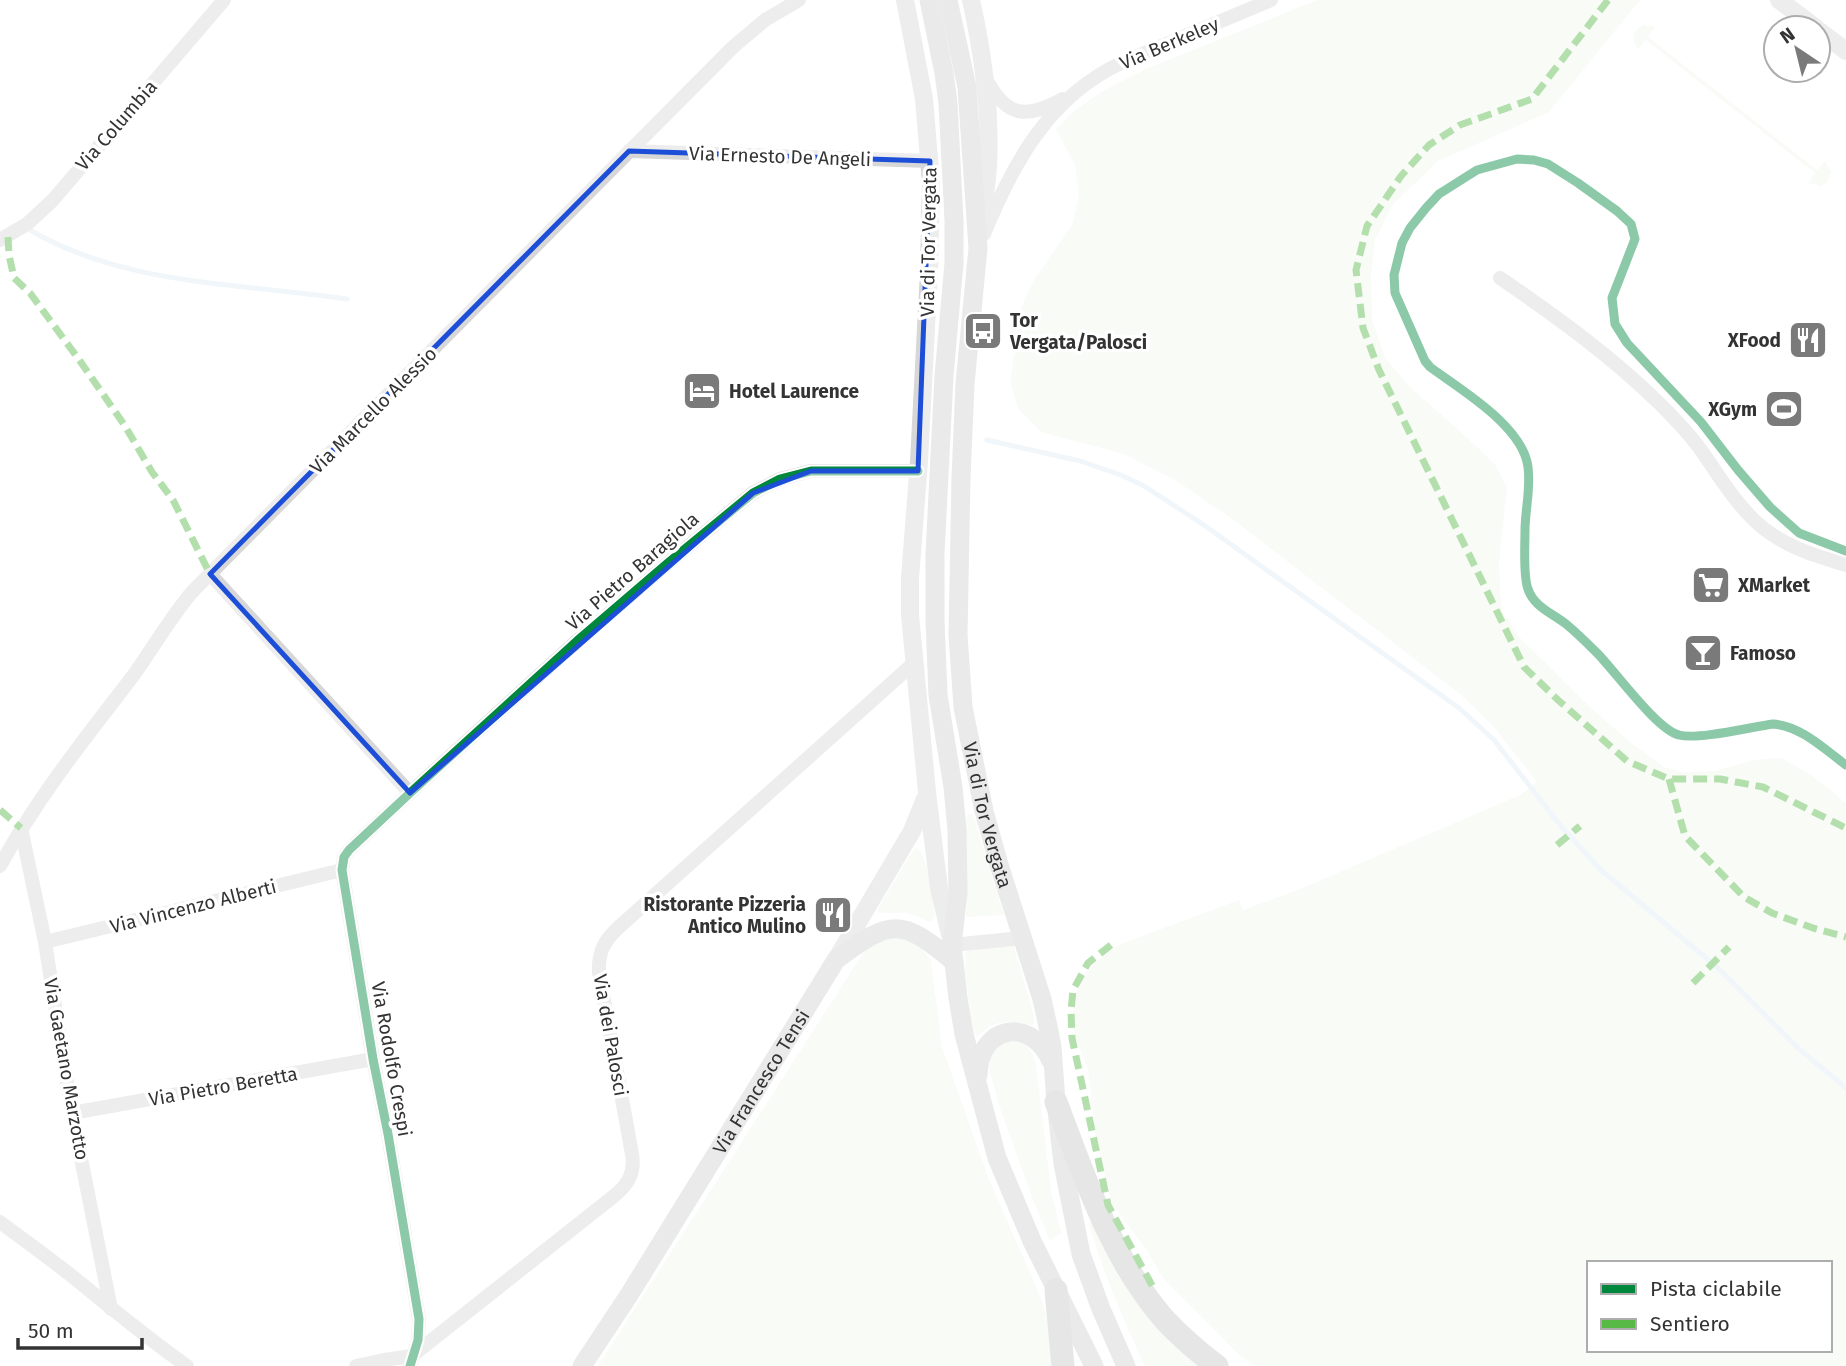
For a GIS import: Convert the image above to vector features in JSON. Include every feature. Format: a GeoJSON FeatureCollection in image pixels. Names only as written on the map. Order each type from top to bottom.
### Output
{"type":"FeatureCollection","features":[{"type":"Feature","properties":{"kind":"highway"},"geometry":{"type":"LineString","coordinates":[[1055,1091],[1089,1190],[1120,1256],[1149,1300],[1166,1320],[1217,1366]]}},
{"type":"Feature","properties":{"kind":"highway"},"geometry":{"type":"LineString","coordinates":[[1056,1290],[1063,1366]]}},
{"type":"Feature","properties":{"kind":"main road","name":"Via di Tor Vergata"},"geometry":{"type":"LineString","coordinates":[[929,0],[948,103],[954,221],[954,263],[944,376],[935,639],[938,695],[958,837],[958,892],[953,954],[960,1017],[998,1158],[1032,1241],[1094,1366]]}},
{"type":"Feature","properties":{"kind":"main road","name":"Via di Tor Vergata"},"geometry":{"type":"LineString","coordinates":[[948,0],[967,87],[978,248],[965,384],[958,573],[958,661],[965,721],[984,811],[1047,1021],[1063,1164],[1082,1254],[1101,1310],[1126,1366]]}},
{"type":"Feature","properties":{"kind":"main road"},"geometry":{"type":"LineString","coordinates":[[836,960],[869,937],[896,929],[907,930],[953,954]]}},
{"type":"Feature","properties":{"kind":"main road","name":"Via Francesco Tensi"},"geometry":{"type":"LineString","coordinates":[[582,1366],[836,960]]}},
{"type":"Feature","properties":{"kind":"main road"},"geometry":{"type":"LineString","coordinates":[[982,1097],[978,1065],[982,1053],[993,1038],[1006,1033],[1022,1032],[1040,1042],[1053,1067],[1055,1091]]}},
{"type":"Feature","properties":{"kind":"street","name":"Via Columbia"},"geometry":{"type":"LineString","coordinates":[[0,240],[27,224],[52,201],[224,0]]}},
{"type":"Feature","properties":{"kind":"street","name":"Via Marcello Alessio"},"geometry":{"type":"LineString","coordinates":[[0,866],[21,828],[175,614],[210,574],[741,39],[765,20],[799,0]]}},
{"type":"Feature","properties":{"kind":"street","name":"Via di Tor Vergata"},"geometry":{"type":"LineString","coordinates":[[905,0],[924,99],[931,202],[910,615],[939,888],[953,954]]}},
{"type":"Feature","properties":{"kind":"street","name":"Via di Tor Vergata"},"geometry":{"type":"LineString","coordinates":[[971,0],[981,49],[987,107],[988,164],[978,248]]}},
{"type":"Feature","properties":{"kind":"street","name":"Via Berkeley"},"geometry":{"type":"LineString","coordinates":[[978,248],[1003,187],[1020,158],[1040,129],[1071,95],[1112,67],[1271,0]]}},
{"type":"Feature","properties":{"kind":"street"},"geometry":{"type":"LineString","coordinates":[[1779,0],[1797,14]]}},
{"type":"Feature","properties":{"kind":"street"},"geometry":{"type":"LineString","coordinates":[[1832,40],[1846,51]]}},
{"type":"Feature","properties":{"kind":"street","name":"Via Berkeley"},"geometry":{"type":"LineString","coordinates":[[984,76],[999,101],[1015,111],[1035,110],[1071,95]]}},
{"type":"Feature","properties":{"kind":"street","name":"Via Ernesto De Angeli"},"geometry":{"type":"LineString","coordinates":[[629,151],[930,161]]}},
{"type":"Feature","properties":{"kind":"street"},"geometry":{"type":"LineString","coordinates":[[1500,278],[1580,334],[1641,386],[1692,438],[1747,513],[1765,529],[1797,548],[1846,565]]}},
{"type":"Feature","properties":{"kind":"street","name":"Via Pietro Baragiola"},"geometry":{"type":"LineString","coordinates":[[410,793],[592,628],[753,493],[780,479],[811,471],[918,471]]}},
{"type":"Feature","properties":{"kind":"street"},"geometry":{"type":"LineString","coordinates":[[210,574],[410,793],[346,853],[342,870]]}},
{"type":"Feature","properties":{"kind":"street","name":"Via dei Palosci"},"geometry":{"type":"LineString","coordinates":[[411,1361],[614,1196],[631,1177],[632,1154],[600,977],[598,958],[603,945],[630,917],[914,663]]}},
{"type":"Feature","properties":{"kind":"street","name":"Via Francesco Tensi"},"geometry":{"type":"LineString","coordinates":[[836,960],[912,831],[927,792]]}},
{"type":"Feature","properties":{"kind":"street"},"geometry":{"type":"LineString","coordinates":[[0,850],[21,828]]}},
{"type":"Feature","properties":{"kind":"street","name":"Via Gaetano Marzotto"},"geometry":{"type":"LineString","coordinates":[[21,828],[45,942],[72,1113],[111,1309]]}},
{"type":"Feature","properties":{"kind":"street","name":"Via Rodolfo Crespi"},"geometry":{"type":"LineString","coordinates":[[342,870],[419,1319],[419,1335],[411,1361]]}},
{"type":"Feature","properties":{"kind":"street","name":"Via Vincenzo Alberti"},"geometry":{"type":"LineString","coordinates":[[45,942],[342,870]]}},
{"type":"Feature","properties":{"kind":"street"},"geometry":{"type":"LineString","coordinates":[[953,954],[1022,938]]}},
{"type":"Feature","properties":{"kind":"street","name":"Via Pietro Beretta"},"geometry":{"type":"LineString","coordinates":[[72,1113],[373,1059]]}},
{"type":"Feature","properties":{"kind":"street"},"geometry":{"type":"LineString","coordinates":[[0,1222],[187,1366]]}},
{"type":"Feature","properties":{"kind":"street"},"geometry":{"type":"LineString","coordinates":[[356,1366],[384,1360],[411,1361]]}},
{"type":"Feature","properties":{"kind":"highlighted area"},"geometry":{"type":"Polygon","coordinates":[[[629,151],[930,161],[918,471],[811,471],[753,493],[410,793],[210,574],[629,151]]]}},
{"type":"Feature","properties":{"kind":"shaded area"},"geometry":{"type":"Polygon","coordinates":[[[1317,0],[1640,0],[1549,112],[1438,161],[1392,205],[1375,241],[1371,275],[1372,320],[1385,358],[1408,385],[1495,465],[1507,487],[1499,562],[1500,593],[1503,613],[1520,638],[1590,707],[1631,743],[1664,767],[1681,772],[1714,771],[1754,760],[1781,758],[1810,774],[1846,803],[1846,1366],[1256,1366],[1240,1356],[1163,1278],[1111,1202],[1095,1133],[1088,1070],[1075,1036],[1073,1010],[1077,991],[1087,972],[1105,954],[1121,944],[1239,900],[1243,910],[1298,890],[1520,795],[1537,782],[1494,727],[1464,697],[1231,518],[1175,480],[1124,454],[1041,432],[1018,408],[1010,382],[1021,308],[1034,280],[1072,225],[1079,195],[1075,165],[1056,129],[1073,112],[1101,92],[1146,69],[1317,0]]]}},
{"type":"Feature","properties":{"kind":"shaded area"},"geometry":{"type":"Polygon","coordinates":[[[1643,25],[1655,27],[1648,37],[1817,170],[1825,161],[1831,172],[1828,181],[1821,186],[1808,183],[1815,173],[1646,40],[1638,49],[1634,36],[1643,25]]]}},
{"type":"Feature","properties":{"kind":"shaded area"},"geometry":{"type":"Polygon","coordinates":[[[972,814],[974,818],[1004,915],[966,917],[965,818],[972,814]]]}},
{"type":"Feature","properties":{"kind":"shaded area"},"geometry":{"type":"Polygon","coordinates":[[[917,848],[925,861],[930,881],[935,918],[930,922],[908,913],[880,913],[877,910],[917,848]]]}},
{"type":"Feature","properties":{"kind":"shaded area"},"geometry":{"type":"Polygon","coordinates":[[[901,936],[921,947],[931,961],[942,1047],[988,1177],[1040,1296],[1049,1323],[1052,1366],[598,1366],[865,950],[880,938],[901,936]]]}},
{"type":"Feature","properties":{"kind":"shaded area"},"geometry":{"type":"Polygon","coordinates":[[[1013,944],[1034,1023],[1001,1022],[976,1036],[973,1031],[965,972],[966,952],[1013,944]]]}},
{"type":"Feature","properties":{"kind":"shaded area"},"geometry":{"type":"Polygon","coordinates":[[[1002,1042],[1025,1045],[1036,1065],[1051,1191],[1061,1233],[1050,1241],[1000,1108],[989,1069],[991,1053],[1002,1042]]]}},
{"type":"Feature","properties":{"kind":"shaded area"},"geometry":{"type":"Polygon","coordinates":[[[1091,1222],[1201,1366],[1145,1366],[1107,1278],[1089,1223],[1091,1222]]]}},
{"type":"Feature","properties":{"kind":"waterway"},"geometry":{"type":"LineString","coordinates":[[30,230],[67,248],[144,272],[184,280],[347,299]]}},
{"type":"Feature","properties":{"kind":"waterway"},"geometry":{"type":"LineString","coordinates":[[987,440],[1080,461],[1144,486],[1204,525],[1459,708],[1494,740],[1560,825],[1601,870],[1718,968],[1797,1047],[1846,1088]]}},
{"type":"Feature","properties":{"kind":"marked path"},"geometry":{"type":"LineString","coordinates":[[1608,0],[1532,99],[1460,125],[1429,145],[1401,176],[1367,226],[1356,270],[1363,328],[1379,370],[1524,667],[1627,761],[1669,779],[1720,779],[1763,787],[1846,828]]}},
{"type":"Feature","properties":{"kind":"marked path"},"geometry":{"type":"LineString","coordinates":[[8,237],[14,278],[30,293],[125,426],[152,472],[173,500],[210,574]]}},
{"type":"Feature","properties":{"kind":"marked path"},"geometry":{"type":"LineString","coordinates":[[1669,779],[1685,836],[1744,897],[1772,913],[1846,937]]}},
{"type":"Feature","properties":{"kind":"marked path"},"geometry":{"type":"LineString","coordinates":[[0,810],[21,828]]}},
{"type":"Feature","properties":{"kind":"marked path"},"geometry":{"type":"LineString","coordinates":[[1557,845],[1580,826]]}},
{"type":"Feature","properties":{"kind":"marked path"},"geometry":{"type":"LineString","coordinates":[[1111,945],[1088,963],[1073,990],[1072,1038],[1108,1205],[1153,1287]]}},
{"type":"Feature","properties":{"kind":"marked path"},"geometry":{"type":"LineString","coordinates":[[1693,983],[1729,947]]}},
{"type":"Feature","properties":{"kind":"cycle path"},"geometry":{"type":"LineString","coordinates":[[1846,551],[1799,533],[1770,507],[1701,422],[1627,343],[1615,324],[1612,298],[1635,239],[1631,224],[1617,211],[1548,164],[1517,159],[1477,170],[1439,194],[1410,228],[1402,243],[1394,275],[1395,293],[1425,361],[1489,410],[1515,437],[1524,452],[1529,475],[1525,569],[1526,583],[1534,601],[1582,638],[1648,712],[1670,731],[1679,735],[1699,736],[1773,724],[1793,729],[1812,739],[1846,765]]}},
{"type":"Feature","properties":{"kind":"cycle path"},"geometry":{"type":"LineString","coordinates":[[410,1366],[418,1340],[419,1319],[342,870],[344,857],[577,641],[753,493],[780,479],[811,471],[918,471]]}},
{"type":"Feature","properties":{"kind":"place","name":"Tor Vergata/Palosci"},"geometry":{"type":"Point","coordinates":[983,331]}},
{"type":"Feature","properties":{"kind":"place","name":"XFood"},"geometry":{"type":"Point","coordinates":[1808,340]}},
{"type":"Feature","properties":{"kind":"place","name":"Hotel Laurence"},"geometry":{"type":"Point","coordinates":[702,391]}},
{"type":"Feature","properties":{"kind":"place","name":"XGym"},"geometry":{"type":"Point","coordinates":[1784,409]}},
{"type":"Feature","properties":{"kind":"place","name":"XMarket"},"geometry":{"type":"Point","coordinates":[1711,585]}},
{"type":"Feature","properties":{"kind":"place","name":"Famoso"},"geometry":{"type":"Point","coordinates":[1703,653]}},
{"type":"Feature","properties":{"kind":"place","name":"Ristorante Pizzeria Antico Mulino"},"geometry":{"type":"Point","coordinates":[833,915]}}]}
